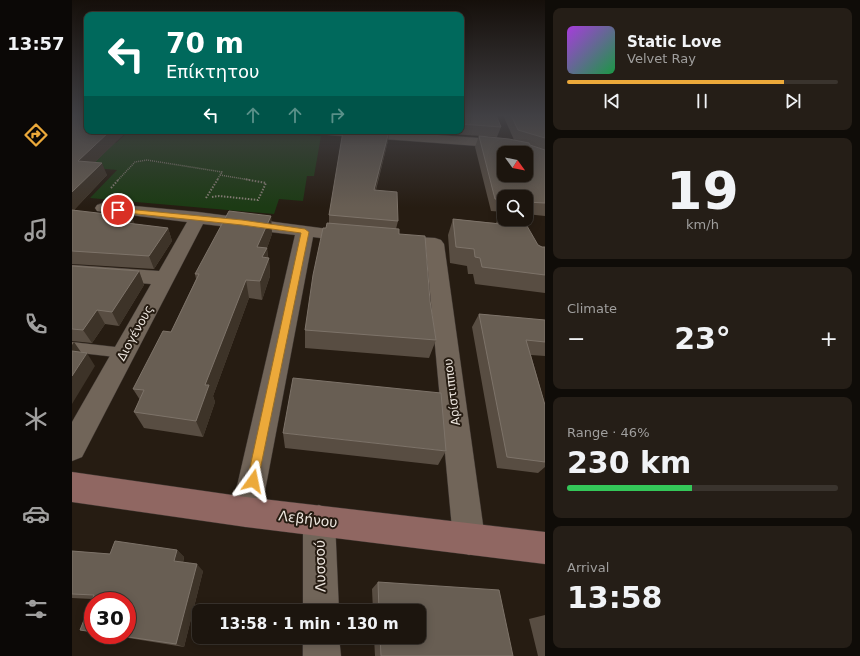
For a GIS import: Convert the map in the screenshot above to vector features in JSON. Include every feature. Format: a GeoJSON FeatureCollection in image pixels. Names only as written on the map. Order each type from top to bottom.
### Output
{"type":"FeatureCollection","features":[{"type":"Feature","properties":{"kind":"street"},"geometry":{"type":"LineString","coordinates":[[512,146],[545,157]]}},
{"type":"Feature","properties":{"kind":"street"},"geometry":{"type":"LineString","coordinates":[[103,208],[202,208],[305,232],[246,512]]}},
{"type":"Feature","properties":{"kind":"street","name":"Διογένους"},"geometry":{"type":"LineString","coordinates":[[72,448],[202,208]]}},
{"type":"Feature","properties":{"kind":"street","name":"Αρίστιππου"},"geometry":{"type":"LineString","coordinates":[[305,232],[435,244],[469,539]]}},
{"type":"Feature","properties":{"kind":"street"},"geometry":{"type":"LineString","coordinates":[[72,271],[165,278]]}},
{"type":"Feature","properties":{"kind":"street","name":"Λεβήνου"},"geometry":{"type":"LineString","coordinates":[[72,487],[246,512],[545,548]]}},
{"type":"Feature","properties":{"kind":"street","name":"Λυσσού"},"geometry":{"type":"LineString","coordinates":[[319,521],[321,604]]}},
{"type":"Feature","properties":{"kind":"street"},"geometry":{"type":"LineString","coordinates":[[321,644],[322,656]]}},
{"type":"Feature","properties":{"kind":"lane"},"geometry":{"type":"LineString","coordinates":[[72,347],[124,353]]}},
{"type":"Feature","properties":{"kind":"path"},"geometry":{"type":"LineString","coordinates":[[103,208],[96,204],[135,162],[141,160],[222,172],[202,208]]}},
{"type":"Feature","properties":{"kind":"path"},"geometry":{"type":"LineString","coordinates":[[202,208],[219,196],[258,200],[266,185],[266,183],[262,182],[220,175]]}},
{"type":"Feature","properties":{"kind":"green space"},"geometry":{"type":"Polygon","coordinates":[[[72,146],[319,146],[314,176],[307,176],[303,201],[279,199],[274,214],[90,198],[117,170],[72,166],[72,146]]]}},
{"type":"Feature","properties":{"kind":"building"},"geometry":{"type":"Polygon","coordinates":[[[72,146],[94,146],[78,161],[102,163],[72,192],[72,146]]]}},
{"type":"Feature","properties":{"kind":"building"},"geometry":{"type":"Polygon","coordinates":[[[341,146],[385,146],[374,190],[397,192],[398,221],[329,215],[341,146]]]}},
{"type":"Feature","properties":{"kind":"building"},"geometry":{"type":"Polygon","coordinates":[[[481,146],[532,146],[533,146],[545,150],[545,203],[533,202],[533,190],[497,190],[497,199],[495,199],[481,146]]]}},
{"type":"Feature","properties":{"kind":"building"},"geometry":{"type":"Polygon","coordinates":[[[72,210],[132,217],[127,223],[168,228],[149,256],[72,251],[72,210]]]}},
{"type":"Feature","properties":{"kind":"building"},"geometry":{"type":"Polygon","coordinates":[[[229,211],[271,216],[257,247],[267,248],[262,257],[269,258],[260,281],[246,280],[205,385],[209,385],[196,421],[134,412],[144,390],[133,389],[163,331],[171,332],[199,274],[195,274],[229,211]]]}},
{"type":"Feature","properties":{"kind":"building"},"geometry":{"type":"Polygon","coordinates":[[[453,219],[497,224],[497,226],[527,226],[538,245],[545,247],[545,275],[482,267],[480,258],[475,257],[474,249],[456,247],[453,219]]]}},
{"type":"Feature","properties":{"kind":"building"},"geometry":{"type":"Polygon","coordinates":[[[327,223],[399,229],[399,234],[425,236],[430,301],[436,340],[305,330],[313,275],[323,228],[326,228],[327,223]]]}},
{"type":"Feature","properties":{"kind":"building"},"geometry":{"type":"Polygon","coordinates":[[[72,266],[139,271],[112,312],[97,310],[83,330],[72,329],[72,266]]]}},
{"type":"Feature","properties":{"kind":"building"},"geometry":{"type":"Polygon","coordinates":[[[479,314],[545,320],[545,342],[526,340],[545,405],[545,462],[507,457],[479,314]]]}},
{"type":"Feature","properties":{"kind":"building"},"geometry":{"type":"Polygon","coordinates":[[[72,351],[87,353],[72,376],[72,351]]]}},
{"type":"Feature","properties":{"kind":"building"},"geometry":{"type":"Polygon","coordinates":[[[293,378],[441,393],[446,451],[283,433],[293,378]]]}},
{"type":"Feature","properties":{"kind":"building"},"geometry":{"type":"Polygon","coordinates":[[[115,541],[177,550],[174,561],[197,564],[176,644],[136,638],[136,592],[84,592],[84,595],[72,594],[72,551],[110,554],[115,541]]]}},
{"type":"Feature","properties":{"kind":"building"},"geometry":{"type":"Polygon","coordinates":[[[378,582],[499,590],[513,656],[381,656],[380,644],[426,644],[426,604],[379,604],[378,582]]]}},
{"type":"Feature","properties":{"kind":"building"},"geometry":{"type":"Polygon","coordinates":[[[84,620],[84,631],[80,630],[84,620]]]}},
{"type":"Feature","properties":{"kind":"route"},"geometry":{"type":"LineString","coordinates":[[118,210],[242,222],[305,232],[253,481]]}}]}
